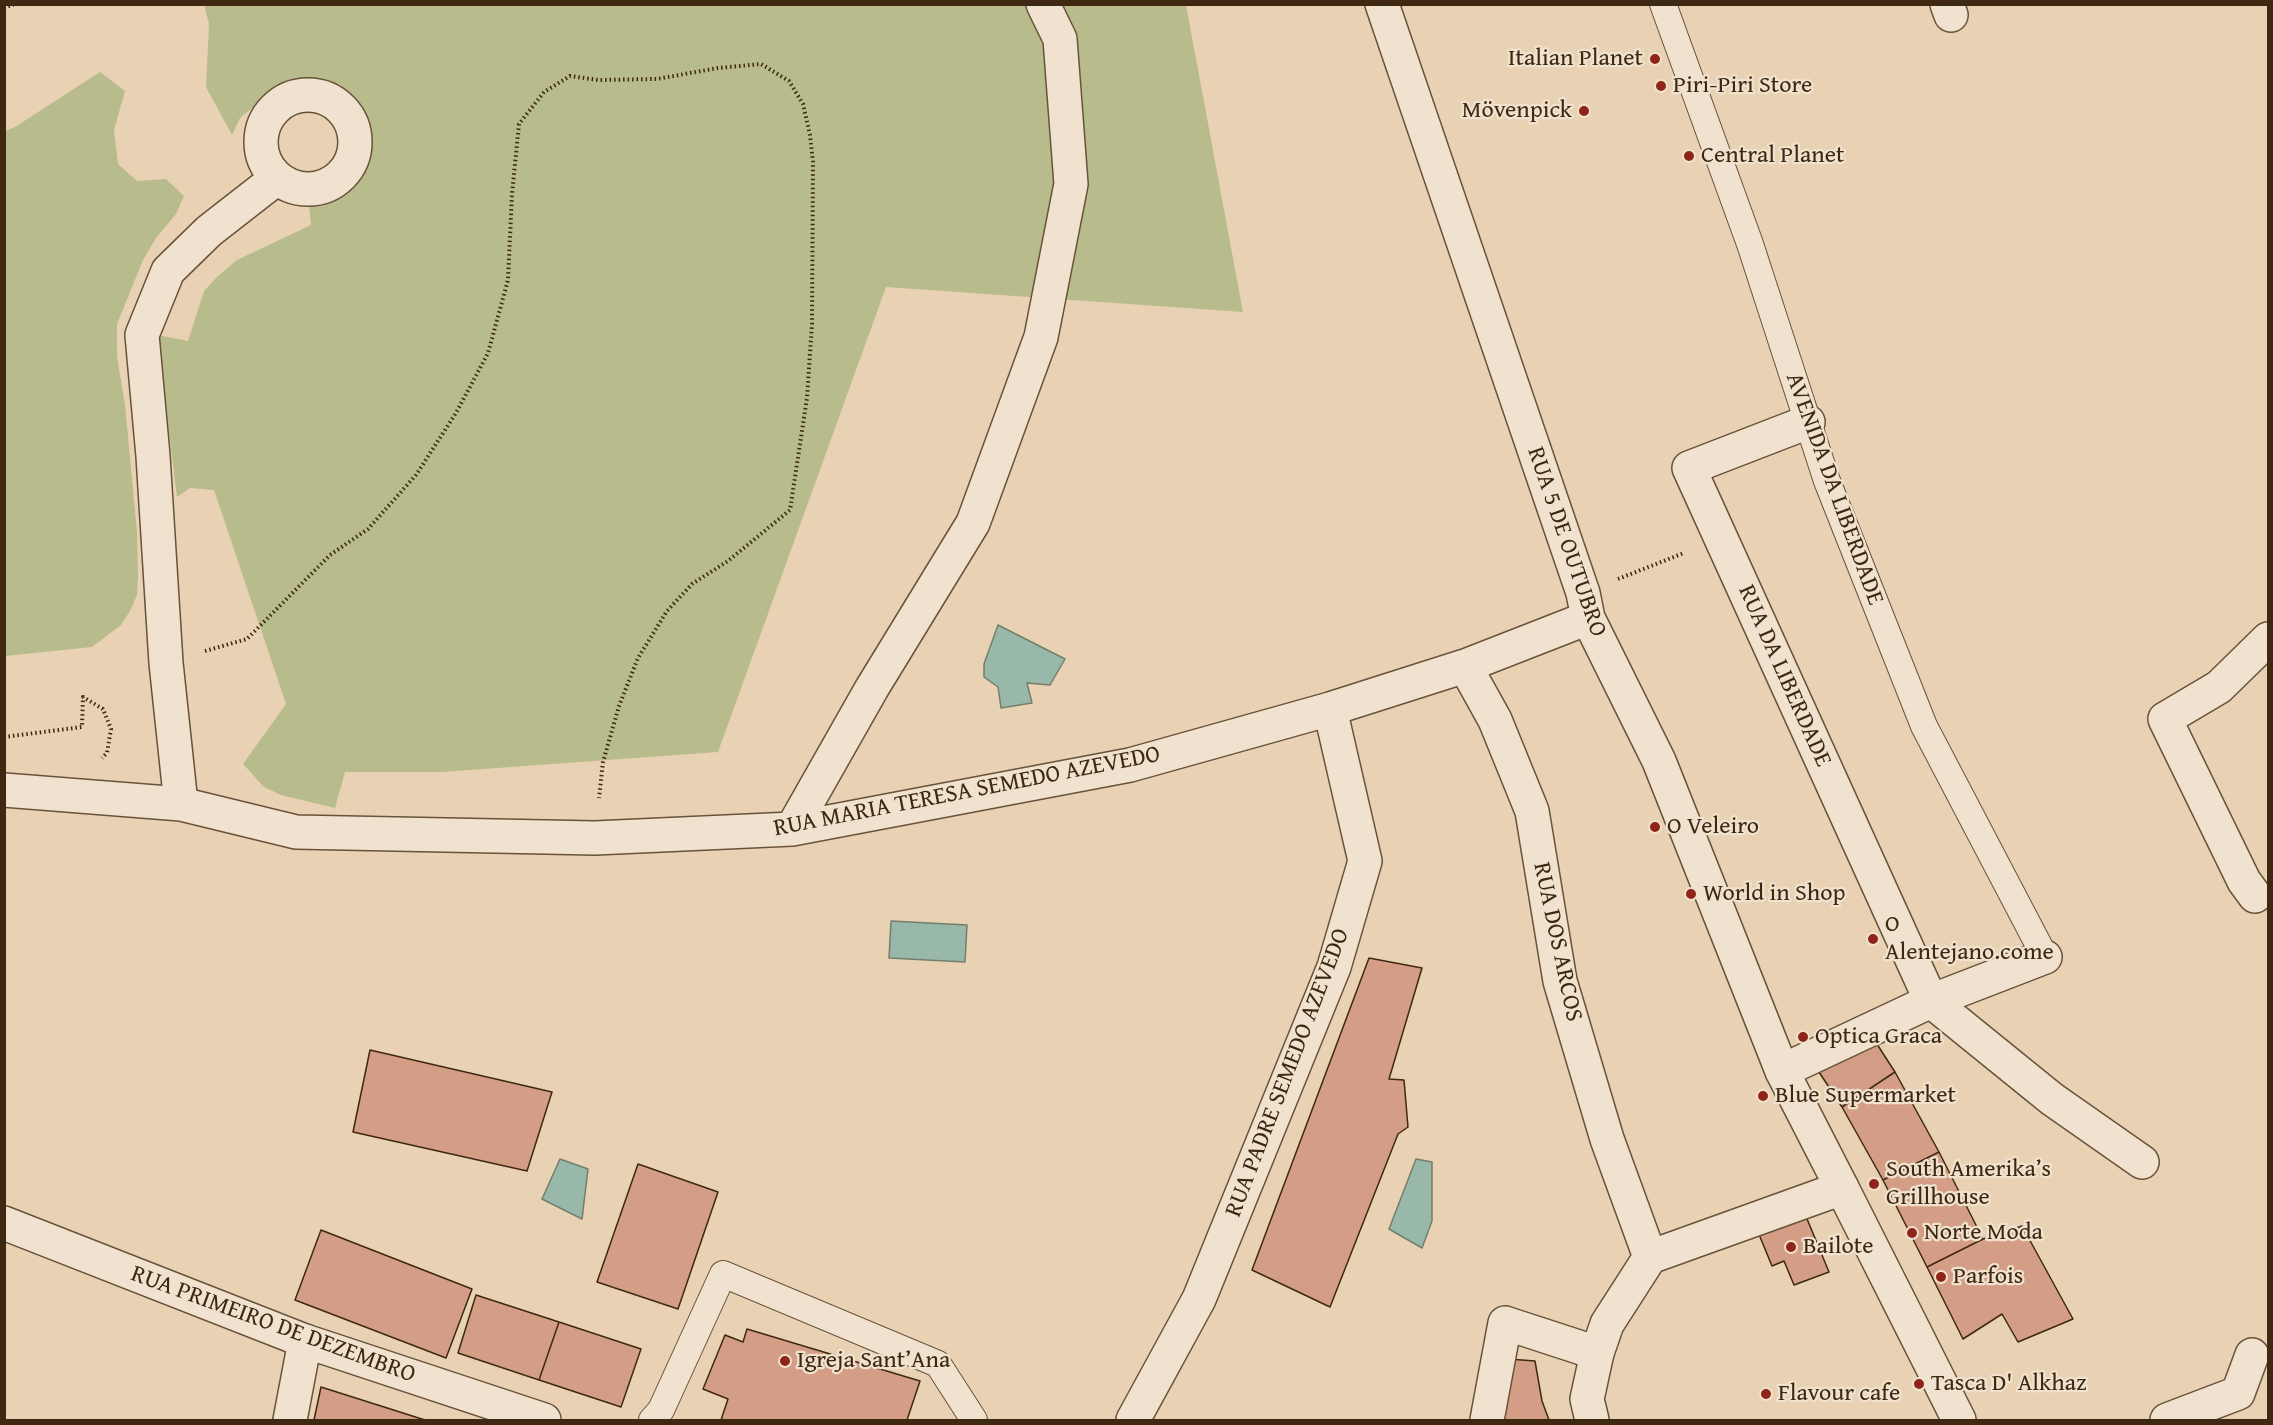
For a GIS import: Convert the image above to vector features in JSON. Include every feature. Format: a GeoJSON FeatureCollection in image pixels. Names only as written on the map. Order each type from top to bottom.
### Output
{"type":"FeatureCollection","features":[{"type":"Feature","properties":{"kind":"street"},"geometry":{"type":"LineString","coordinates":[[792,829],[872,688],[973,523],[1041,337],[1071,184],[1060,39],[1043,4]]}},
{"type":"Feature","properties":{"kind":"street","name":"RUA 5 DE OUTUBRO"},"geometry":{"type":"LineString","coordinates":[[1382,4],[1586,605],[1659,761],[1782,1071],[1959,1420]]}},
{"type":"Feature","properties":{"kind":"street"},"geometry":{"type":"LineString","coordinates":[[181,804],[166,663],[153,456],[142,335],[168,271],[209,231],[277,178]]}},
{"type":"Feature","properties":{"kind":"street","name":"RUA DA LIBERDADE"},"geometry":{"type":"LineString","coordinates":[[1808,422],[1689,468],[1931,1001]]}},
{"type":"Feature","properties":{"kind":"street","name":"RUA MARIA TERESA SEMEDO AZEVEDO"},"geometry":{"type":"LineString","coordinates":[[4,790],[181,804],[296,832],[595,838],[792,829],[1130,765],[1330,709],[1465,666],[1586,605]]}},
{"type":"Feature","properties":{"kind":"street"},"geometry":{"type":"LineString","coordinates":[[2255,896],[2244,881],[2165,719],[2219,687],[2268,639]]}},
{"type":"Feature","properties":{"kind":"street","name":"RUA DOS ARCOS"},"geometry":{"type":"LineString","coordinates":[[1465,666],[1495,720],[1532,811],[1560,981],[1607,1139],[1650,1257]]}},
{"type":"Feature","properties":{"kind":"street","name":"RUA PADRE SEMEDO AZEVEDO"},"geometry":{"type":"LineString","coordinates":[[1133,1420],[1199,1299],[1334,967],[1365,861],[1330,709]]}},
{"type":"Feature","properties":{"kind":"street"},"geometry":{"type":"LineString","coordinates":[[1782,1071],[1931,1001],[2045,957]]}},
{"type":"Feature","properties":{"kind":"street"},"geometry":{"type":"LineString","coordinates":[[1931,1001],[2052,1100],[2142,1162]]}},
{"type":"Feature","properties":{"kind":"street"},"geometry":{"type":"LineString","coordinates":[[1592,1420],[1587,1399],[1597,1353],[1607,1324],[1650,1257],[1842,1188]]}},
{"type":"Feature","properties":{"kind":"street","name":"RUA PRIMEIRO DE DEZEMBRO"},"geometry":{"type":"LineString","coordinates":[[4,1223],[305,1341],[544,1420]]}},
{"type":"Feature","properties":{"kind":"street"},"geometry":{"type":"LineString","coordinates":[[1487,1420],[1505,1323],[1597,1353]]}},
{"type":"Feature","properties":{"kind":"street"},"geometry":{"type":"LineString","coordinates":[[290,1420],[305,1341]]}},
{"type":"Feature","properties":{"kind":"street"},"geometry":{"type":"LineString","coordinates":[[2167,1420],[2238,1393],[2252,1355]]}},
{"type":"Feature","properties":{"kind":"lane","name":"AVENIDA DA LIBERDADE"},"geometry":{"type":"LineString","coordinates":[[1663,4],[1750,244],[1827,481],[1924,726],[2045,957]]}},
{"type":"Feature","properties":{"kind":"lane"},"geometry":{"type":"LineString","coordinates":[[652,1420],[661,1410],[723,1274],[938,1364],[974,1420]]}},
{"type":"Feature","properties":{"kind":"path"},"geometry":{"type":"LineString","coordinates":[[4,8],[15,4]]}},
{"type":"Feature","properties":{"kind":"path"},"geometry":{"type":"LineString","coordinates":[[166,663],[247,639],[330,555],[368,529],[416,476],[456,413],[488,353],[508,280],[512,194],[519,124],[544,92],[570,76],[598,80],[657,79],[718,68],[761,64],[789,81],[803,104],[813,162],[812,324],[807,398],[790,510],[728,561],[692,584],[667,611],[638,658],[619,706],[603,762],[595,838]]}},
{"type":"Feature","properties":{"kind":"path"},"geometry":{"type":"LineString","coordinates":[[1586,605],[1721,538]]}},
{"type":"Feature","properties":{"kind":"path"},"geometry":{"type":"LineString","coordinates":[[4,737],[82,728],[83,697],[103,709],[111,729],[108,753],[99,760]]}},
{"type":"Feature","properties":{"kind":"green space"},"geometry":{"type":"Polygon","coordinates":[[[204,4],[1186,5],[1243,312],[886,287],[718,752],[442,772],[345,772],[335,808],[281,795],[264,787],[243,764],[286,704],[214,490],[190,488],[177,497],[157,335],[188,341],[204,291],[217,277],[237,260],[311,225],[309,206],[341,188],[367,167],[372,128],[352,95],[325,83],[299,83],[268,95],[240,118],[232,135],[206,87],[209,24],[204,4]]]}},
{"type":"Feature","properties":{"kind":"green space"},"geometry":{"type":"Polygon","coordinates":[[[100,72],[125,91],[114,130],[118,164],[137,181],[166,179],[184,196],[176,214],[156,238],[143,260],[117,324],[117,356],[125,405],[137,532],[137,595],[121,625],[92,647],[5,656],[5,131],[15,127],[100,72]]]}},
{"type":"Feature","properties":{"kind":"shaded area"},"geometry":{"type":"Polygon","coordinates":[[[998,625],[1065,659],[1050,685],[1027,683],[1032,703],[1001,708],[998,687],[984,677],[984,664],[998,625]]]}},
{"type":"Feature","properties":{"kind":"shaded area"},"geometry":{"type":"Polygon","coordinates":[[[891,921],[967,925],[965,962],[889,958],[891,921]]]}},
{"type":"Feature","properties":{"kind":"shaded area"},"geometry":{"type":"Polygon","coordinates":[[[560,1159],[588,1169],[582,1219],[542,1199],[560,1159]]]}},
{"type":"Feature","properties":{"kind":"shaded area"},"geometry":{"type":"Polygon","coordinates":[[[1416,1159],[1432,1162],[1432,1221],[1422,1248],[1389,1229],[1416,1159]]]}},
{"type":"Feature","properties":{"kind":"building"},"geometry":{"type":"Polygon","coordinates":[[[1369,958],[1422,968],[1389,1079],[1404,1080],[1408,1127],[1398,1134],[1330,1307],[1252,1270],[1369,958]]]}},
{"type":"Feature","properties":{"kind":"building"},"geometry":{"type":"Polygon","coordinates":[[[1873,1038],[1895,1072],[1842,1107],[1819,1072],[1873,1038]]]}},
{"type":"Feature","properties":{"kind":"building"},"geometry":{"type":"Polygon","coordinates":[[[370,1050],[552,1092],[527,1171],[353,1132],[370,1050]]]}},
{"type":"Feature","properties":{"kind":"building"},"geometry":{"type":"Polygon","coordinates":[[[1895,1072],[1939,1152],[1883,1180],[1842,1107],[1895,1072]]]}},
{"type":"Feature","properties":{"kind":"building"},"geometry":{"type":"Polygon","coordinates":[[[1939,1152],[1983,1239],[1927,1267],[1883,1180],[1939,1152]]]}},
{"type":"Feature","properties":{"kind":"building"},"geometry":{"type":"Polygon","coordinates":[[[638,1164],[718,1192],[678,1309],[597,1282],[638,1164]]]}},
{"type":"Feature","properties":{"kind":"building","name":"Bailote"},"geometry":{"type":"Polygon","coordinates":[[[1805,1214],[1829,1272],[1794,1285],[1784,1261],[1772,1266],[1758,1232],[1805,1214]]]}},
{"type":"Feature","properties":{"kind":"building"},"geometry":{"type":"Polygon","coordinates":[[[2022,1226],[2073,1319],[2018,1342],[2002,1314],[1963,1339],[1927,1267],[1983,1239],[2022,1226]]]}},
{"type":"Feature","properties":{"kind":"building"},"geometry":{"type":"Polygon","coordinates":[[[321,1230],[472,1289],[446,1358],[295,1300],[321,1230]]]}},
{"type":"Feature","properties":{"kind":"building"},"geometry":{"type":"Polygon","coordinates":[[[476,1295],[559,1322],[539,1380],[458,1353],[476,1295]]]}},
{"type":"Feature","properties":{"kind":"building"},"geometry":{"type":"Polygon","coordinates":[[[559,1322],[641,1349],[621,1407],[539,1380],[559,1322]]]}},
{"type":"Feature","properties":{"kind":"building","name":"Igreja Sant’Ana"},"geometry":{"type":"Polygon","coordinates":[[[747,1329],[920,1381],[907,1420],[721,1420],[728,1399],[703,1389],[725,1335],[743,1342],[747,1329]]]}},
{"type":"Feature","properties":{"kind":"building"},"geometry":{"type":"Polygon","coordinates":[[[1509,1359],[1535,1361],[1542,1401],[1549,1420],[1499,1420],[1509,1359]]]}},
{"type":"Feature","properties":{"kind":"building"},"geometry":{"type":"Polygon","coordinates":[[[321,1387],[425,1420],[314,1420],[321,1387]]]}},
{"type":"Feature","properties":{"kind":"place","name":"Italian Planet"},"geometry":{"type":"Point","coordinates":[1655,59]}},
{"type":"Feature","properties":{"kind":"place","name":"Piri-Piri Store"},"geometry":{"type":"Point","coordinates":[1661,86]}},
{"type":"Feature","properties":{"kind":"place","name":"Mövenpick"},"geometry":{"type":"Point","coordinates":[1584,111]}},
{"type":"Feature","properties":{"kind":"place","name":"Central Planet"},"geometry":{"type":"Point","coordinates":[1689,156]}},
{"type":"Feature","properties":{"kind":"place","name":"O Veleiro"},"geometry":{"type":"Point","coordinates":[1655,827]}},
{"type":"Feature","properties":{"kind":"place","name":"World in Shop"},"geometry":{"type":"Point","coordinates":[1691,894]}},
{"type":"Feature","properties":{"kind":"place","name":"O Alentejano.come"},"geometry":{"type":"Point","coordinates":[1873,939]}},
{"type":"Feature","properties":{"kind":"place","name":"Optica Graca"},"geometry":{"type":"Point","coordinates":[1803,1037]}},
{"type":"Feature","properties":{"kind":"place","name":"Blue Supermarket"},"geometry":{"type":"Point","coordinates":[1763,1096]}},
{"type":"Feature","properties":{"kind":"place","name":"South Amerika’s Grillhouse"},"geometry":{"type":"Point","coordinates":[1874,1184]}},
{"type":"Feature","properties":{"kind":"place","name":"Norte Moda"},"geometry":{"type":"Point","coordinates":[1912,1233]}},
{"type":"Feature","properties":{"kind":"place","name":"Bailote"},"geometry":{"type":"Point","coordinates":[1791,1247]}},
{"type":"Feature","properties":{"kind":"place","name":"Parfois"},"geometry":{"type":"Point","coordinates":[1941,1277]}},
{"type":"Feature","properties":{"kind":"place","name":"Igreja Sant’Ana"},"geometry":{"type":"Point","coordinates":[785,1361]}},
{"type":"Feature","properties":{"kind":"place","name":"Tasca D' Alkhaz"},"geometry":{"type":"Point","coordinates":[1919,1384]}},
{"type":"Feature","properties":{"kind":"place","name":"Flavour cafe"},"geometry":{"type":"Point","coordinates":[1766,1394]}}]}
